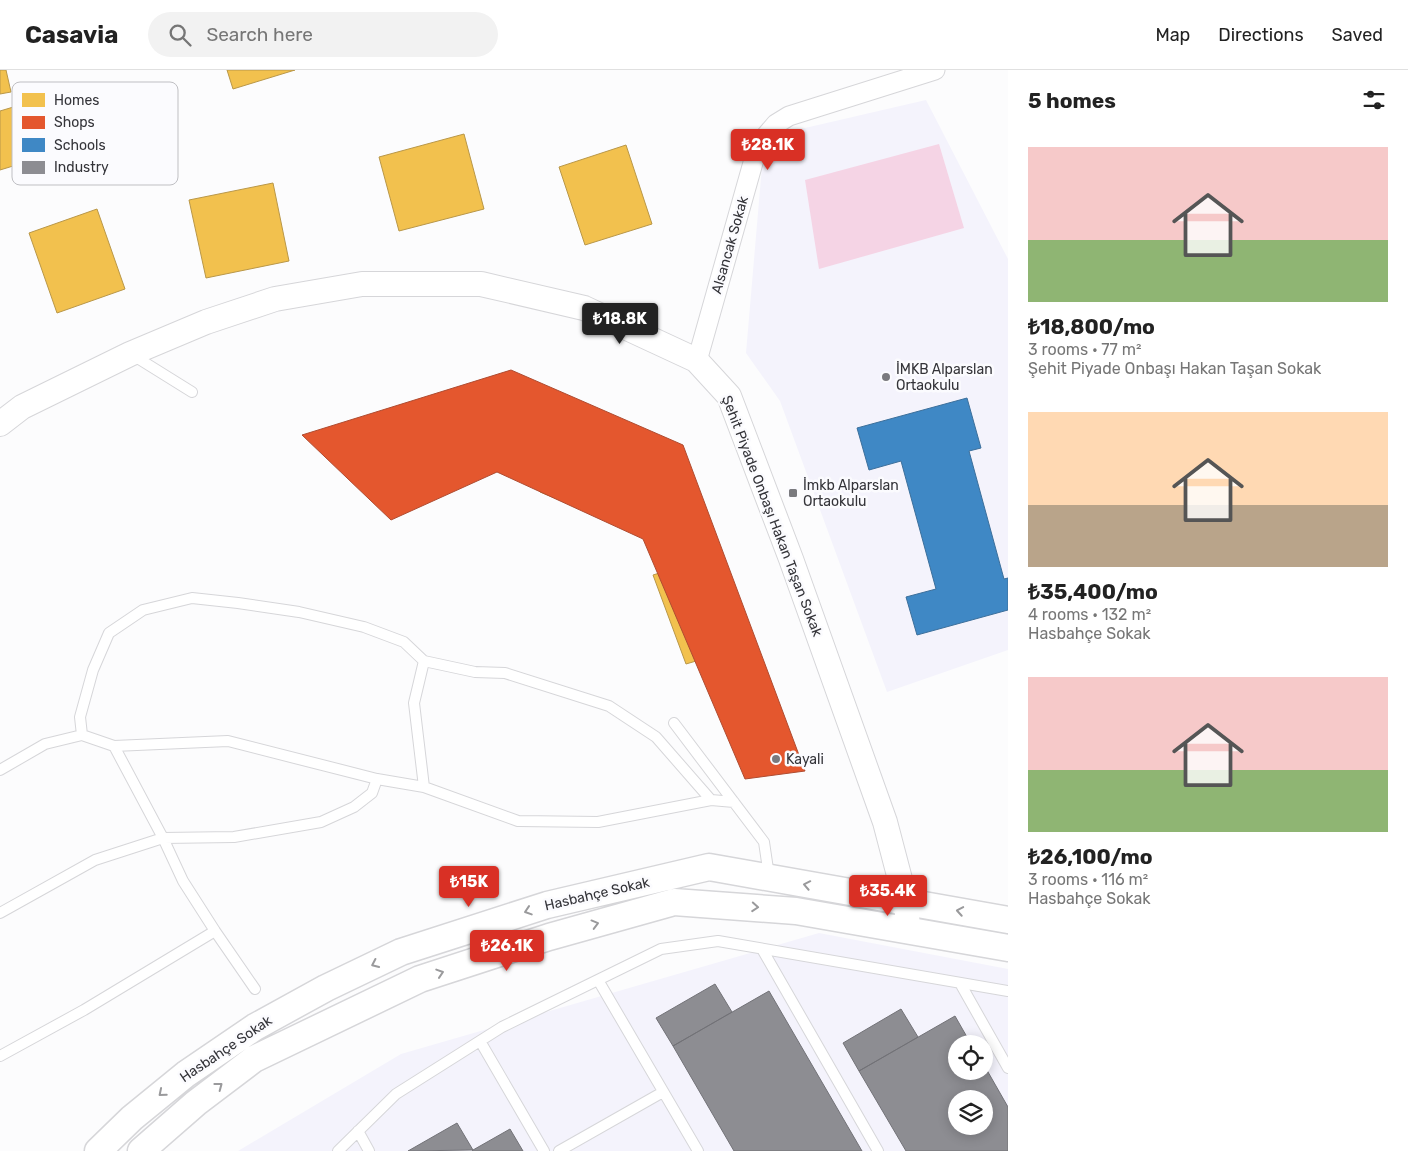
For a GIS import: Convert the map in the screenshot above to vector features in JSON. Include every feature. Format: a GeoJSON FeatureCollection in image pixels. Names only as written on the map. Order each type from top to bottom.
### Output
{"type":"FeatureCollection","features":[{"type":"Feature","properties":{"kind":"main road","name":"Hasbahçe Sokak"},"geometry":{"type":"LineString","coordinates":[[98,1151],[132,1118],[186,1074],[255,1027],[326,988],[401,952],[547,905],[709,867],[1008,920]]}},
{"type":"Feature","properties":{"kind":"main road","name":"Hasbahçe Sokak"},"geometry":{"type":"LineString","coordinates":[[141,1151],[196,1103],[254,1059],[420,980],[550,937],[674,902],[796,911],[908,929],[1008,948]]}},
{"type":"Feature","properties":{"kind":"street","name":"Alsancak Sokak"},"geometry":{"type":"LineString","coordinates":[[697,361],[758,145],[765,134],[789,116],[935,70]]}},
{"type":"Feature","properties":{"kind":"street","name":"Şehit Piyade Onbaşı Hakan Taşan Sokak"},"geometry":{"type":"LineString","coordinates":[[0,424],[22,407],[130,354],[206,322],[276,299],[362,284],[481,284],[584,308],[656,339],[697,361],[729,396],[791,559],[884,822],[906,902],[908,929]]}},
{"type":"Feature","properties":{"kind":"lane"},"geometry":{"type":"LineString","coordinates":[[130,354],[192,392]]}},
{"type":"Feature","properties":{"kind":"lane"},"geometry":{"type":"LineString","coordinates":[[82,734],[80,716],[93,670],[109,633],[143,610],[192,598],[299,612],[364,627],[404,642],[424,661],[475,672],[505,673],[609,706],[656,737],[711,800]]}},
{"type":"Feature","properties":{"kind":"lane"},"geometry":{"type":"LineString","coordinates":[[424,661],[414,703],[424,787]]}},
{"type":"Feature","properties":{"kind":"lane"},"geometry":{"type":"LineString","coordinates":[[674,723],[764,842],[769,877]]}},
{"type":"Feature","properties":{"kind":"lane"},"geometry":{"type":"LineString","coordinates":[[0,770],[45,744],[82,734],[114,746],[228,741],[377,779],[424,787],[518,822],[598,822],[711,800],[734,802]]}},
{"type":"Feature","properties":{"kind":"lane"},"geometry":{"type":"LineString","coordinates":[[114,746],[163,838],[183,881],[214,932],[255,989]]}},
{"type":"Feature","properties":{"kind":"lane"},"geometry":{"type":"LineString","coordinates":[[0,913],[95,860],[163,838],[234,837],[321,822],[354,807],[372,792],[377,779]]}},
{"type":"Feature","properties":{"kind":"lane"},"geometry":{"type":"LineString","coordinates":[[0,1056],[84,1010],[214,932]]}},
{"type":"Feature","properties":{"kind":"lane"},"geometry":{"type":"LineString","coordinates":[[338,1151],[396,1094],[502,1027],[661,948],[718,942],[1008,991]]}},
{"type":"Feature","properties":{"kind":"lane"},"geometry":{"type":"LineString","coordinates":[[762,949],[878,1151]]}},
{"type":"Feature","properties":{"kind":"lane"},"geometry":{"type":"LineString","coordinates":[[598,980],[698,1151]]}},
{"type":"Feature","properties":{"kind":"lane"},"geometry":{"type":"LineString","coordinates":[[960,983],[1008,1068]]}},
{"type":"Feature","properties":{"kind":"lane"},"geometry":{"type":"LineString","coordinates":[[480,1041],[544,1151]]}},
{"type":"Feature","properties":{"kind":"lane"},"geometry":{"type":"LineString","coordinates":[[559,1151],[663,1092]]}},
{"type":"Feature","properties":{"kind":"lane"},"geometry":{"type":"LineString","coordinates":[[358,1131],[369,1151]]}},
{"type":"Feature","properties":{"kind":"shaded area","name":"İMKB Alparslan Ortaokulu"},"geometry":{"type":"Polygon","coordinates":[[[926,100],[1008,259],[1008,650],[887,692],[780,401],[746,353],[762,166],[777,143],[792,131],[926,100]]]}},
{"type":"Feature","properties":{"kind":"shaded area"},"geometry":{"type":"Polygon","coordinates":[[[939,144],[964,228],[819,269],[805,180],[939,144]]]}},
{"type":"Feature","properties":{"kind":"shaded area"},"geometry":{"type":"Polygon","coordinates":[[[819,933],[1008,969],[1008,1151],[238,1151],[401,1054],[819,933]]]}},
{"type":"Feature","properties":{"kind":"building: Homes"},"geometry":{"type":"Polygon","coordinates":[[[0,70],[6,70],[11,92],[0,94],[0,70]]]}},
{"type":"Feature","properties":{"kind":"building: Homes"},"geometry":{"type":"Polygon","coordinates":[[[227,70],[295,70],[233,89],[227,70]]]}},
{"type":"Feature","properties":{"kind":"building: Homes"},"geometry":{"type":"Polygon","coordinates":[[[12,107],[12,166],[0,170],[0,111],[12,107]]]}},
{"type":"Feature","properties":{"kind":"building: Homes"},"geometry":{"type":"Polygon","coordinates":[[[464,134],[484,209],[399,231],[379,157],[464,134]]]}},
{"type":"Feature","properties":{"kind":"building: Homes"},"geometry":{"type":"Polygon","coordinates":[[[626,145],[652,224],[585,245],[559,167],[626,145]]]}},
{"type":"Feature","properties":{"kind":"building: Homes"},"geometry":{"type":"Polygon","coordinates":[[[273,183],[289,261],[206,278],[189,200],[273,183]]]}},
{"type":"Feature","properties":{"kind":"building: Homes"},"geometry":{"type":"Polygon","coordinates":[[[97,209],[125,289],[57,313],[29,233],[97,209]]]}},
{"type":"Feature","properties":{"kind":"building: Homes"},"geometry":{"type":"Polygon","coordinates":[[[581,405],[646,434],[609,520],[540,492],[581,405]]]}},
{"type":"Feature","properties":{"kind":"building: Homes"},"geometry":{"type":"Polygon","coordinates":[[[430,406],[461,487],[388,516],[359,426],[430,406]]]}},
{"type":"Feature","properties":{"kind":"building: Homes"},"geometry":{"type":"Polygon","coordinates":[[[714,556],[747,646],[686,664],[653,575],[714,556]]]}},
{"type":"Feature","properties":{"kind":"building: Shops"},"geometry":{"type":"Polygon","coordinates":[[[511,370],[683,445],[805,771],[745,779],[643,539],[497,472],[391,520],[302,435],[511,370]]]}},
{"type":"Feature","properties":{"kind":"building: Schools"},"geometry":{"type":"Polygon","coordinates":[[[967,398],[981,448],[969,451],[1004,579],[1008,578],[1008,610],[917,635],[906,597],[936,589],[901,461],[869,470],[857,428],[967,398]]]}},
{"type":"Feature","properties":{"kind":"building: Industry"},"geometry":{"type":"Polygon","coordinates":[[[715,984],[732,1012],[673,1046],[656,1018],[715,984]]]}},
{"type":"Feature","properties":{"kind":"building: Industry"},"geometry":{"type":"Polygon","coordinates":[[[769,991],[862,1151],[734,1151],[673,1046],[769,991]]]}},
{"type":"Feature","properties":{"kind":"building: Industry"},"geometry":{"type":"Polygon","coordinates":[[[901,1009],[918,1037],[859,1071],[843,1043],[901,1009]]]}},
{"type":"Feature","properties":{"kind":"building: Industry"},"geometry":{"type":"Polygon","coordinates":[[[955,1016],[966,1035],[948,1035],[948,1080],[993,1080],[1008,1107],[1008,1151],[906,1151],[859,1071],[955,1016]]]}},
{"type":"Feature","properties":{"kind":"building: Industry"},"geometry":{"type":"Polygon","coordinates":[[[457,1123],[473,1150],[408,1151],[457,1123]]]}},
{"type":"Feature","properties":{"kind":"building: Industry"},"geometry":{"type":"Polygon","coordinates":[[[510,1129],[523,1151],[472,1151],[473,1150],[510,1129]]]}},
{"type":"Feature","properties":{"kind":"place","name":"İMKB Alparslan Ortaokulu"},"geometry":{"type":"Point","coordinates":[886,377]}},
{"type":"Feature","properties":{"kind":"place","name":"İmkb Alparslan Ortaokulu"},"geometry":{"type":"Point","coordinates":[793,493]}},
{"type":"Feature","properties":{"kind":"place","name":"Kayali"},"geometry":{"type":"Point","coordinates":[776,759]}}]}
